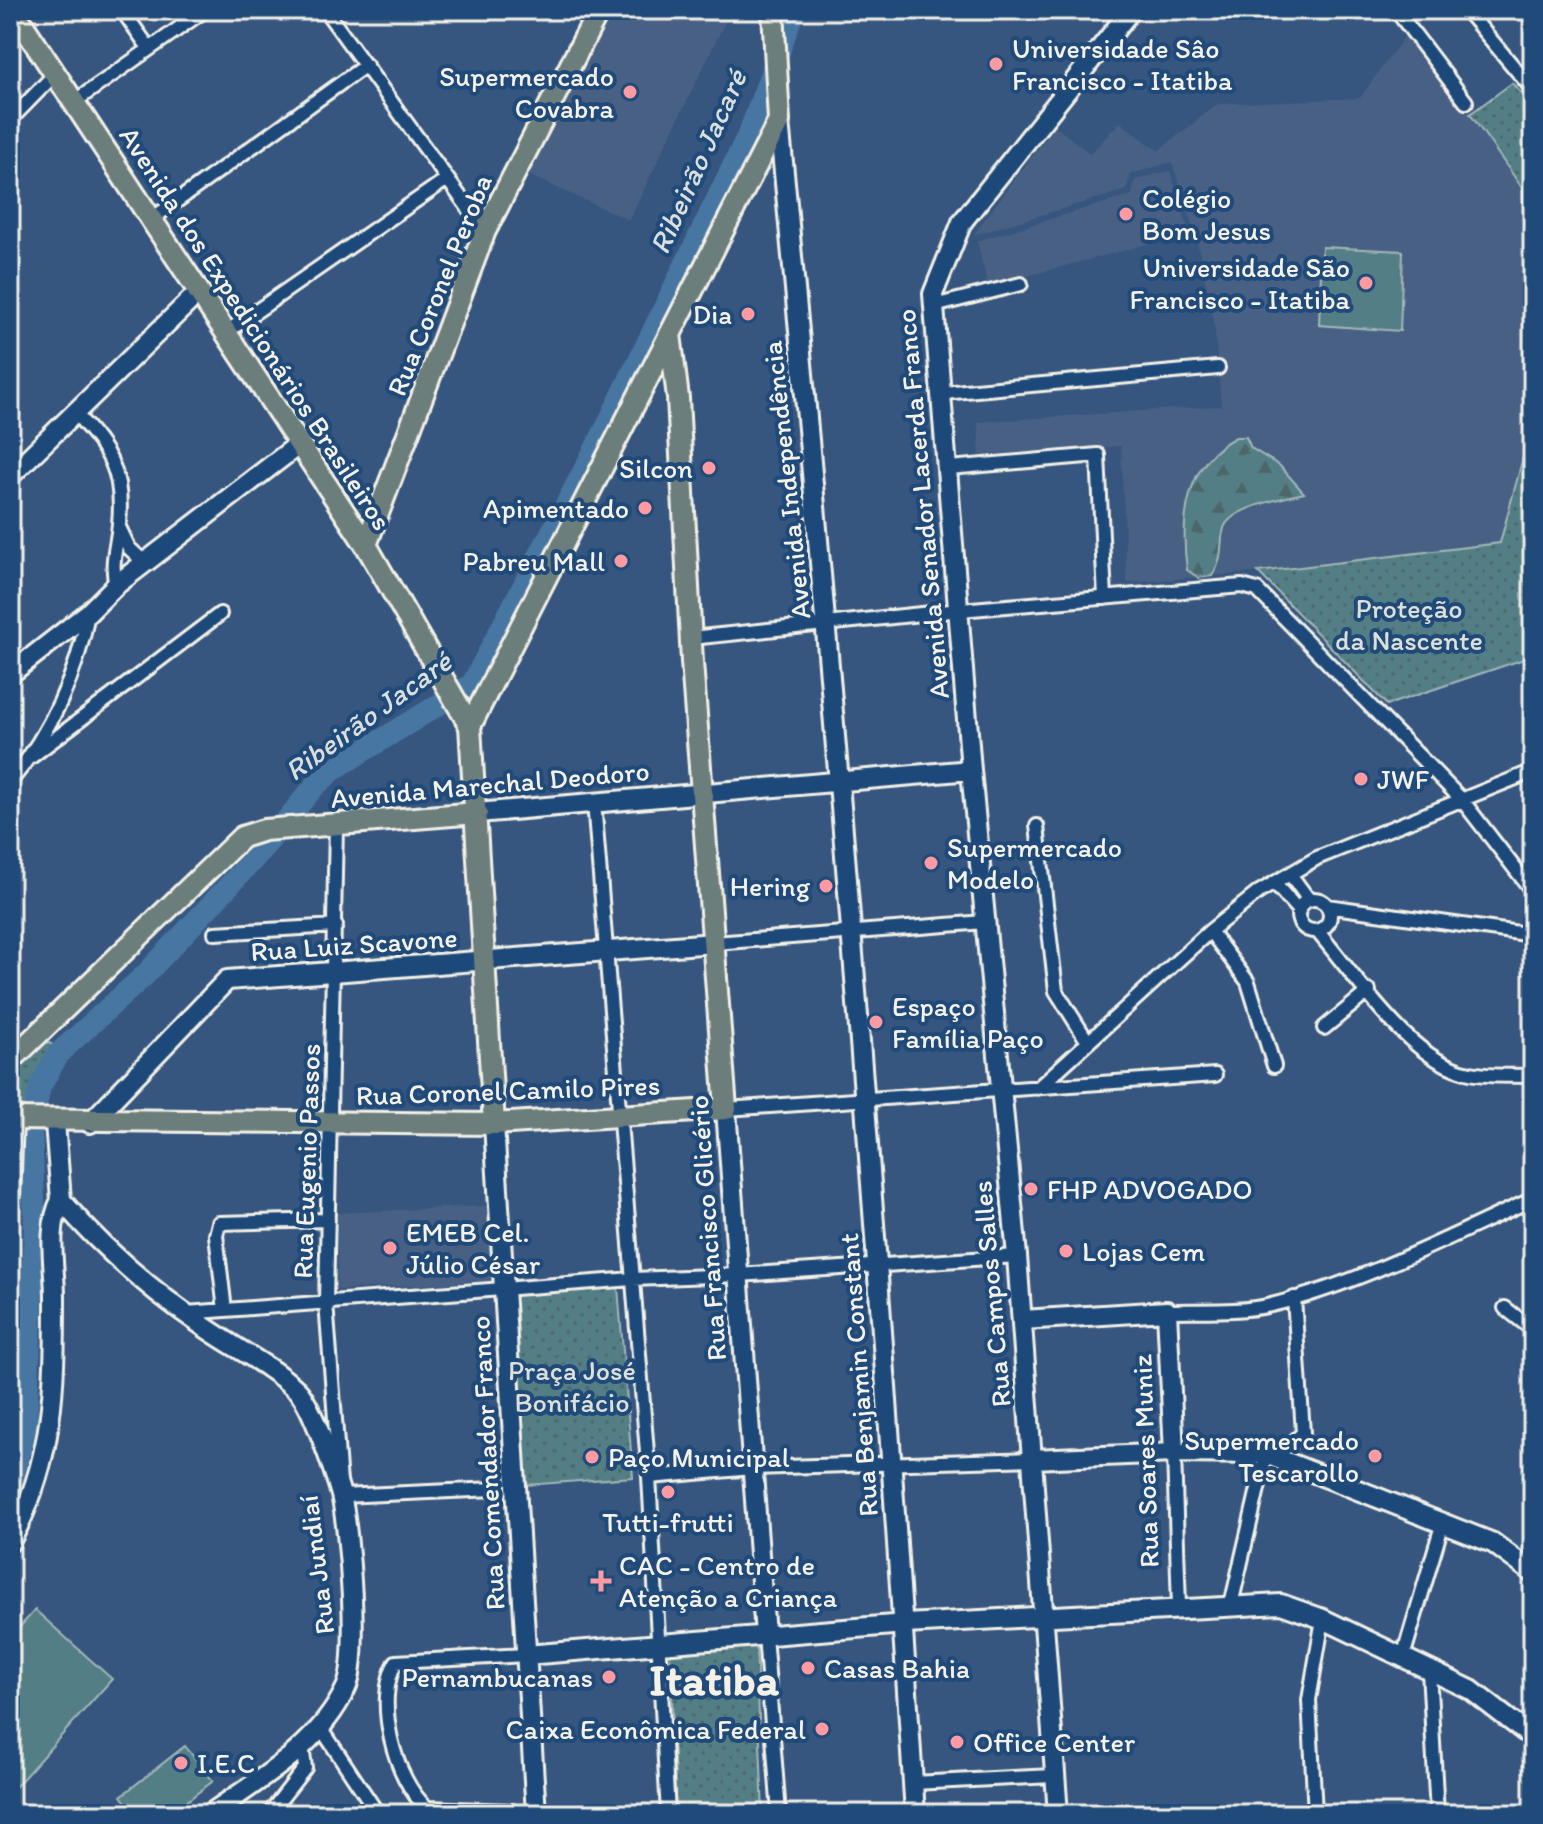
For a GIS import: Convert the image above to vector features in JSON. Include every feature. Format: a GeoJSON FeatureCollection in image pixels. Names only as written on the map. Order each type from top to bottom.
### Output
{"type":"FeatureCollection","features":[{"type":"Feature","properties":{"kind":"main road","name":"Avenida dos Expedicionários Brasileiros"},"geometry":{"type":"LineString","coordinates":[[13,10],[366,545],[470,726]]}},
{"type":"Feature","properties":{"kind":"main road","name":"Rua Coronel Peroba"},"geometry":{"type":"LineString","coordinates":[[366,545],[485,231],[599,10]]}},
{"type":"Feature","properties":{"kind":"main road","name":"Avenida Senador Lacerda Franco"},"geometry":{"type":"LineString","coordinates":[[971,770],[933,294],[962,222],[1131,10]]}},
{"type":"Feature","properties":{"kind":"main road","name":"Avenida Independência"},"geometry":{"type":"LineString","coordinates":[[772,13],[776,91],[828,624],[853,933]]}},
{"type":"Feature","properties":{"kind":"main road"},"geometry":{"type":"LineString","coordinates":[[470,726],[779,121]]}},
{"type":"Feature","properties":{"kind":"main road"},"geometry":{"type":"LineString","coordinates":[[10,476],[199,292]]}},
{"type":"Feature","properties":{"kind":"main road","name":"Rua Francisco Glicério"},"geometry":{"type":"LineString","coordinates":[[670,334],[678,398],[691,638],[765,1635]]}},
{"type":"Feature","properties":{"kind":"main road"},"geometry":{"type":"LineString","coordinates":[[638,399],[659,393],[678,398]]}},
{"type":"Feature","properties":{"kind":"main road"},"geometry":{"type":"LineString","coordinates":[[10,674],[88,613],[116,585],[298,445]]}},
{"type":"Feature","properties":{"kind":"main road","name":"Rua Comendador Franco"},"geometry":{"type":"LineString","coordinates":[[470,726],[536,1814]]}},
{"type":"Feature","properties":{"kind":"main road","name":"Avenida Marechal Deodoro"},"geometry":{"type":"LineString","coordinates":[[10,1061],[226,850],[242,837],[264,830],[971,770]]}},
{"type":"Feature","properties":{"kind":"main road","name":"Rua Campos Salles"},"geometry":{"type":"LineString","coordinates":[[971,770],[1017,1256],[1058,1814]]}},
{"type":"Feature","properties":{"kind":"main road","name":"Rua Benjamin Constant"},"geometry":{"type":"LineString","coordinates":[[853,933],[905,1624],[915,1814]]}},
{"type":"Feature","properties":{"kind":"main road","name":"Rua Luiz Scavone"},"geometry":{"type":"LineString","coordinates":[[90,1123],[227,980],[486,963],[714,943]]}},
{"type":"Feature","properties":{"kind":"main road","name":"Rua Coronel Camilo Pires"},"geometry":{"type":"LineString","coordinates":[[90,1123],[494,1124],[726,1109]]}},
{"type":"Feature","properties":{"kind":"main road"},"geometry":{"type":"LineString","coordinates":[[10,1199],[13,1119],[90,1123]]}},
{"type":"Feature","properties":{"kind":"main road"},"geometry":{"type":"LineString","coordinates":[[10,1542],[35,1487],[54,1405],[53,1222],[61,1200],[51,1122]]}},
{"type":"Feature","properties":{"kind":"main road","name":"Rua Jundiaí"},"geometry":{"type":"LineString","coordinates":[[61,1200],[122,1263],[185,1313],[298,1391],[313,1415],[341,1496],[354,1632],[348,1686],[321,1728],[285,1761],[210,1814]]}},
{"type":"Feature","properties":{"kind":"main road"},"geometry":{"type":"LineString","coordinates":[[1022,1320],[1167,1311]]}},
{"type":"Feature","properties":{"kind":"main road","name":"Rua Soares Muniz"},"geometry":{"type":"LineString","coordinates":[[1167,1311],[1174,1453]]}},
{"type":"Feature","properties":{"kind":"main road"},"geometry":{"type":"LineString","coordinates":[[1032,1459],[1174,1453],[1266,1454],[1493,1543],[1533,1573]]}},
{"type":"Feature","properties":{"kind":"main road"},"geometry":{"type":"LineString","coordinates":[[526,1655],[905,1624],[1179,1607],[1281,1604],[1323,1619],[1471,1690],[1533,1738]]}},
{"type":"Feature","properties":{"kind":"street"},"geometry":{"type":"LineString","coordinates":[[122,10],[149,48]]}},
{"type":"Feature","properties":{"kind":"street"},"geometry":{"type":"LineString","coordinates":[[74,102],[205,10]]}},
{"type":"Feature","properties":{"kind":"street"},"geometry":{"type":"LineString","coordinates":[[325,10],[485,231]]}},
{"type":"Feature","properties":{"kind":"street"},"geometry":{"type":"LineString","coordinates":[[1396,10],[1466,102]]}},
{"type":"Feature","properties":{"kind":"street"},"geometry":{"type":"LineString","coordinates":[[1466,10],[1533,90]]}},
{"type":"Feature","properties":{"kind":"street"},"geometry":{"type":"LineString","coordinates":[[152,219],[366,65]]}},
{"type":"Feature","properties":{"kind":"street"},"geometry":{"type":"LineString","coordinates":[[10,120],[55,74]]}},
{"type":"Feature","properties":{"kind":"street"},"geometry":{"type":"LineString","coordinates":[[225,333],[447,179]]}},
{"type":"Feature","properties":{"kind":"street"},"geometry":{"type":"LineString","coordinates":[[934,306],[1021,284]]}},
{"type":"Feature","properties":{"kind":"street"},"geometry":{"type":"LineString","coordinates":[[943,393],[1218,368]]}},
{"type":"Feature","properties":{"kind":"street"},"geometry":{"type":"LineString","coordinates":[[76,414],[103,444],[120,477],[119,527],[112,562],[116,585]]}},
{"type":"Feature","properties":{"kind":"street"},"geometry":{"type":"LineString","coordinates":[[949,468],[1098,455],[1105,598]]}},
{"type":"Feature","properties":{"kind":"street"},"geometry":{"type":"LineString","coordinates":[[119,527],[129,548],[145,563]]}},
{"type":"Feature","properties":{"kind":"street"},"geometry":{"type":"LineString","coordinates":[[691,638],[960,610],[1242,586],[1257,590],[1462,800],[1533,892]]}},
{"type":"Feature","properties":{"kind":"street"},"geometry":{"type":"LineString","coordinates":[[31,757],[81,655],[88,613]]}},
{"type":"Feature","properties":{"kind":"street"},"geometry":{"type":"LineString","coordinates":[[10,782],[31,757],[220,614]]}},
{"type":"Feature","properties":{"kind":"street"},"geometry":{"type":"LineString","coordinates":[[1038,1088],[1210,931],[1274,883],[1317,858],[1533,771]]}},
{"type":"Feature","properties":{"kind":"street"},"geometry":{"type":"LineString","coordinates":[[594,802],[649,1477],[668,1814]]}},
{"type":"Feature","properties":{"kind":"street","name":"Rua Eugenio Passos"},"geometry":{"type":"LineString","coordinates":[[336,826],[336,973],[326,1303],[341,1496]]}},
{"type":"Feature","properties":{"kind":"street"},"geometry":{"type":"LineString","coordinates":[[1037,826],[1056,991],[1088,1042]]}},
{"type":"Feature","properties":{"kind":"street"},"geometry":{"type":"LineString","coordinates":[[1290,874],[1309,900]]}},
{"type":"Feature","properties":{"kind":"street"},"geometry":{"type":"LineString","coordinates":[[1274,883],[1299,911],[1303,926],[1317,931],[1406,1036],[1435,1060],[1470,1073],[1533,1076]]}},
{"type":"Feature","properties":{"kind":"street"},"geometry":{"type":"LineString","coordinates":[[1299,911],[1309,900],[1319,900],[1327,906],[1533,935]]}},
{"type":"Feature","properties":{"kind":"street"},"geometry":{"type":"LineString","coordinates":[[1317,931],[1329,921],[1327,906]]}},
{"type":"Feature","properties":{"kind":"street"},"geometry":{"type":"LineString","coordinates":[[714,943],[985,922]]}},
{"type":"Feature","properties":{"kind":"street"},"geometry":{"type":"LineString","coordinates":[[215,933],[336,926]]}},
{"type":"Feature","properties":{"kind":"street"},"geometry":{"type":"LineString","coordinates":[[1210,931],[1248,982],[1274,1066]]}},
{"type":"Feature","properties":{"kind":"street"},"geometry":{"type":"LineString","coordinates":[[1324,1028],[1369,991]]}},
{"type":"Feature","properties":{"kind":"street","name":"Rua Coronel Camilo Pires"},"geometry":{"type":"LineString","coordinates":[[726,1109],[1215,1075]]}},
{"type":"Feature","properties":{"kind":"street"},"geometry":{"type":"LineString","coordinates":[[1167,1311],[1268,1306],[1391,1263],[1533,1199]]}},
{"type":"Feature","properties":{"kind":"street"},"geometry":{"type":"LineString","coordinates":[[225,1310],[216,1235],[219,1223],[328,1220]]}},
{"type":"Feature","properties":{"kind":"street"},"geometry":{"type":"LineString","coordinates":[[185,1313],[633,1279],[1017,1256]]}},
{"type":"Feature","properties":{"kind":"street"},"geometry":{"type":"LineString","coordinates":[[1231,1605],[1266,1454],[1290,1445],[1303,1433],[1294,1298]]}},
{"type":"Feature","properties":{"kind":"street"},"geometry":{"type":"LineString","coordinates":[[1505,1308],[1533,1330]]}},
{"type":"Feature","properties":{"kind":"street","name":"Rua Soares Muniz"},"geometry":{"type":"LineString","coordinates":[[1174,1453],[1179,1607]]}},
{"type":"Feature","properties":{"kind":"street"},"geometry":{"type":"LineString","coordinates":[[649,1477],[753,1468],[1032,1459]]}},
{"type":"Feature","properties":{"kind":"street"},"geometry":{"type":"LineString","coordinates":[[341,1496],[495,1489]]}},
{"type":"Feature","properties":{"kind":"street"},"geometry":{"type":"LineString","coordinates":[[1403,1657],[1443,1522]]}},
{"type":"Feature","properties":{"kind":"street"},"geometry":{"type":"LineString","coordinates":[[1315,1814],[1309,1700],[1323,1619]]}},
{"type":"Feature","properties":{"kind":"street","name":"Rua Francisco Glicério"},"geometry":{"type":"LineString","coordinates":[[765,1635],[779,1814]]}},
{"type":"Feature","properties":{"kind":"street"},"geometry":{"type":"LineString","coordinates":[[512,1811],[427,1808],[417,1800],[389,1734],[387,1677],[396,1662],[526,1655]]}},
{"type":"Feature","properties":{"kind":"street"},"geometry":{"type":"LineString","coordinates":[[1429,1670],[1437,1814]]}},
{"type":"Feature","properties":{"kind":"street"},"geometry":{"type":"LineString","coordinates":[[321,1728],[378,1814]]}},
{"type":"Feature","properties":{"kind":"street"},"geometry":{"type":"LineString","coordinates":[[269,1814],[305,1768],[302,1745]]}},
{"type":"Feature","properties":{"kind":"street"},"geometry":{"type":"LineString","coordinates":[[913,1783],[1054,1776]]}},
{"type":"Feature","properties":{"kind":"shaded area","name":"Supermercado Covabra"},"geometry":{"type":"Polygon","coordinates":[[[612,10],[731,10],[629,220],[526,174],[612,10]]]}},
{"type":"Feature","properties":{"kind":"shaded area","name":"Universidade São Francisco - Itatiba"},"geometry":{"type":"Polygon","coordinates":[[[1410,29],[1523,189],[1532,424],[1500,543],[1258,572],[1127,583],[1121,446],[980,455],[978,422],[1221,406],[1215,330],[1196,236],[1172,162],[1131,174],[1126,190],[973,235],[1055,126],[1090,154],[1120,122],[1158,151],[1218,104],[1360,98],[1410,29]]]}},
{"type":"Feature","properties":{"kind":"shaded area","name":"Colégio Bom Jesus"},"geometry":{"type":"Polygon","coordinates":[[[1170,171],[1190,233],[988,286],[977,241],[1132,195],[1135,180],[1170,171]]]}},
{"type":"Feature","properties":{"kind":"shaded area","name":"EMEB Cel. Júlio César"},"geometry":{"type":"Polygon","coordinates":[[[489,1206],[493,1280],[337,1290],[338,1213],[489,1206]]]}},
{"type":"Feature","properties":{"kind":"green space","name":"Proteção da Nascente"},"geometry":{"type":"Polygon","coordinates":[[[1512,83],[1533,107],[1533,656],[1387,705],[1258,572],[1500,543],[1532,424],[1523,189],[1470,114],[1512,83]]]}},
{"type":"Feature","properties":{"kind":"green space"},"geometry":{"type":"Polygon","coordinates":[[[1322,247],[1403,251],[1400,331],[1319,325],[1322,247]]]}},
{"type":"Feature","properties":{"kind":"green space"},"geometry":{"type":"Polygon","coordinates":[[[1236,437],[1246,437],[1251,448],[1280,466],[1304,493],[1260,504],[1237,514],[1224,528],[1219,561],[1212,576],[1199,578],[1187,570],[1185,531],[1190,494],[1206,461],[1236,437]]]}},
{"type":"Feature","properties":{"kind":"green space"},"geometry":{"type":"Polygon","coordinates":[[[45,1041],[53,1045],[34,1083],[30,1106],[15,1107],[10,1095],[10,1079],[45,1041]]]}},
{"type":"Feature","properties":{"kind":"green space","name":"Praça José Bonifácio"},"geometry":{"type":"Polygon","coordinates":[[[618,1287],[633,1477],[526,1485],[511,1295],[618,1287]]]}},
{"type":"Feature","properties":{"kind":"green space"},"geometry":{"type":"Polygon","coordinates":[[[35,1610],[112,1679],[10,1793],[10,1638],[35,1610]]]}},
{"type":"Feature","properties":{"kind":"green space"},"geometry":{"type":"Polygon","coordinates":[[[756,1644],[763,1814],[676,1814],[670,1649],[756,1644]]]}},
{"type":"Feature","properties":{"kind":"green space","name":"I.E.C"},"geometry":{"type":"Polygon","coordinates":[[[185,1746],[213,1781],[170,1814],[135,1814],[121,1796],[185,1746]]]}},
{"type":"Feature","properties":{"kind":"waterway","name":"Ribeirão Jacaré"},"geometry":{"type":"LineString","coordinates":[[10,1488],[26,1424],[35,1225],[31,1129],[40,1087],[59,1053],[145,975],[254,859],[314,787],[336,768],[472,684],[605,430],[750,131],[794,10]]}},
{"type":"Feature","properties":{"kind":"place","name":"Universidade Sâo Francisco - Itatiba"},"geometry":{"type":"Point","coordinates":[996,64]}},
{"type":"Feature","properties":{"kind":"place","name":"Supermercado Covabra"},"geometry":{"type":"Point","coordinates":[630,92]}},
{"type":"Feature","properties":{"kind":"place","name":"Colégio Bom Jesus"},"geometry":{"type":"Point","coordinates":[1126,214]}},
{"type":"Feature","properties":{"kind":"place","name":"Universidade São Francisco - Itatiba"},"geometry":{"type":"Point","coordinates":[1366,283]}},
{"type":"Feature","properties":{"kind":"place","name":"Dia"},"geometry":{"type":"Point","coordinates":[748,314]}},
{"type":"Feature","properties":{"kind":"place","name":"Silcon"},"geometry":{"type":"Point","coordinates":[709,468]}},
{"type":"Feature","properties":{"kind":"place","name":"Apimentado"},"geometry":{"type":"Point","coordinates":[645,508]}},
{"type":"Feature","properties":{"kind":"place","name":"Pabreu Mall"},"geometry":{"type":"Point","coordinates":[621,561]}},
{"type":"Feature","properties":{"kind":"place","name":"JWF"},"geometry":{"type":"Point","coordinates":[1361,779]}},
{"type":"Feature","properties":{"kind":"place","name":"Supermercado Modelo"},"geometry":{"type":"Point","coordinates":[931,863]}},
{"type":"Feature","properties":{"kind":"place","name":"Hering"},"geometry":{"type":"Point","coordinates":[826,886]}},
{"type":"Feature","properties":{"kind":"place","name":"Espaço Família Paço"},"geometry":{"type":"Point","coordinates":[876,1022]}},
{"type":"Feature","properties":{"kind":"place","name":"FHP ADVOGADO"},"geometry":{"type":"Point","coordinates":[1031,1189]}},
{"type":"Feature","properties":{"kind":"place","name":"EMEB Cel. Júlio César"},"geometry":{"type":"Point","coordinates":[390,1248]}},
{"type":"Feature","properties":{"kind":"place","name":"Lojas Cem"},"geometry":{"type":"Point","coordinates":[1066,1251]}},
{"type":"Feature","properties":{"kind":"place","name":"Supermercado Tescarollo"},"geometry":{"type":"Point","coordinates":[1375,1456]}},
{"type":"Feature","properties":{"kind":"place","name":"Paço Municipal"},"geometry":{"type":"Point","coordinates":[592,1457]}},
{"type":"Feature","properties":{"kind":"place","name":"Tutti-frutti"},"geometry":{"type":"Point","coordinates":[668,1492]}},
{"type":"Feature","properties":{"kind":"place","name":"CAC - Centro de Atenção a Criança"},"geometry":{"type":"Point","coordinates":[601,1581]}},
{"type":"Feature","properties":{"kind":"place","name":"Casas Bahia"},"geometry":{"type":"Point","coordinates":[808,1668]}},
{"type":"Feature","properties":{"kind":"place","name":"Pernambucanas"},"geometry":{"type":"Point","coordinates":[609,1677]}},
{"type":"Feature","properties":{"kind":"place","name":"Caixa Econômica Federal"},"geometry":{"type":"Point","coordinates":[822,1729]}},
{"type":"Feature","properties":{"kind":"place","name":"Office Center"},"geometry":{"type":"Point","coordinates":[957,1742]}},
{"type":"Feature","properties":{"kind":"place","name":"I.E.C"},"geometry":{"type":"Point","coordinates":[181,1763]}},
{"type":"Feature","properties":{"kind":"district","name":"Itatiba"},"geometry":{"type":"Point","coordinates":[714,1680]}}]}
